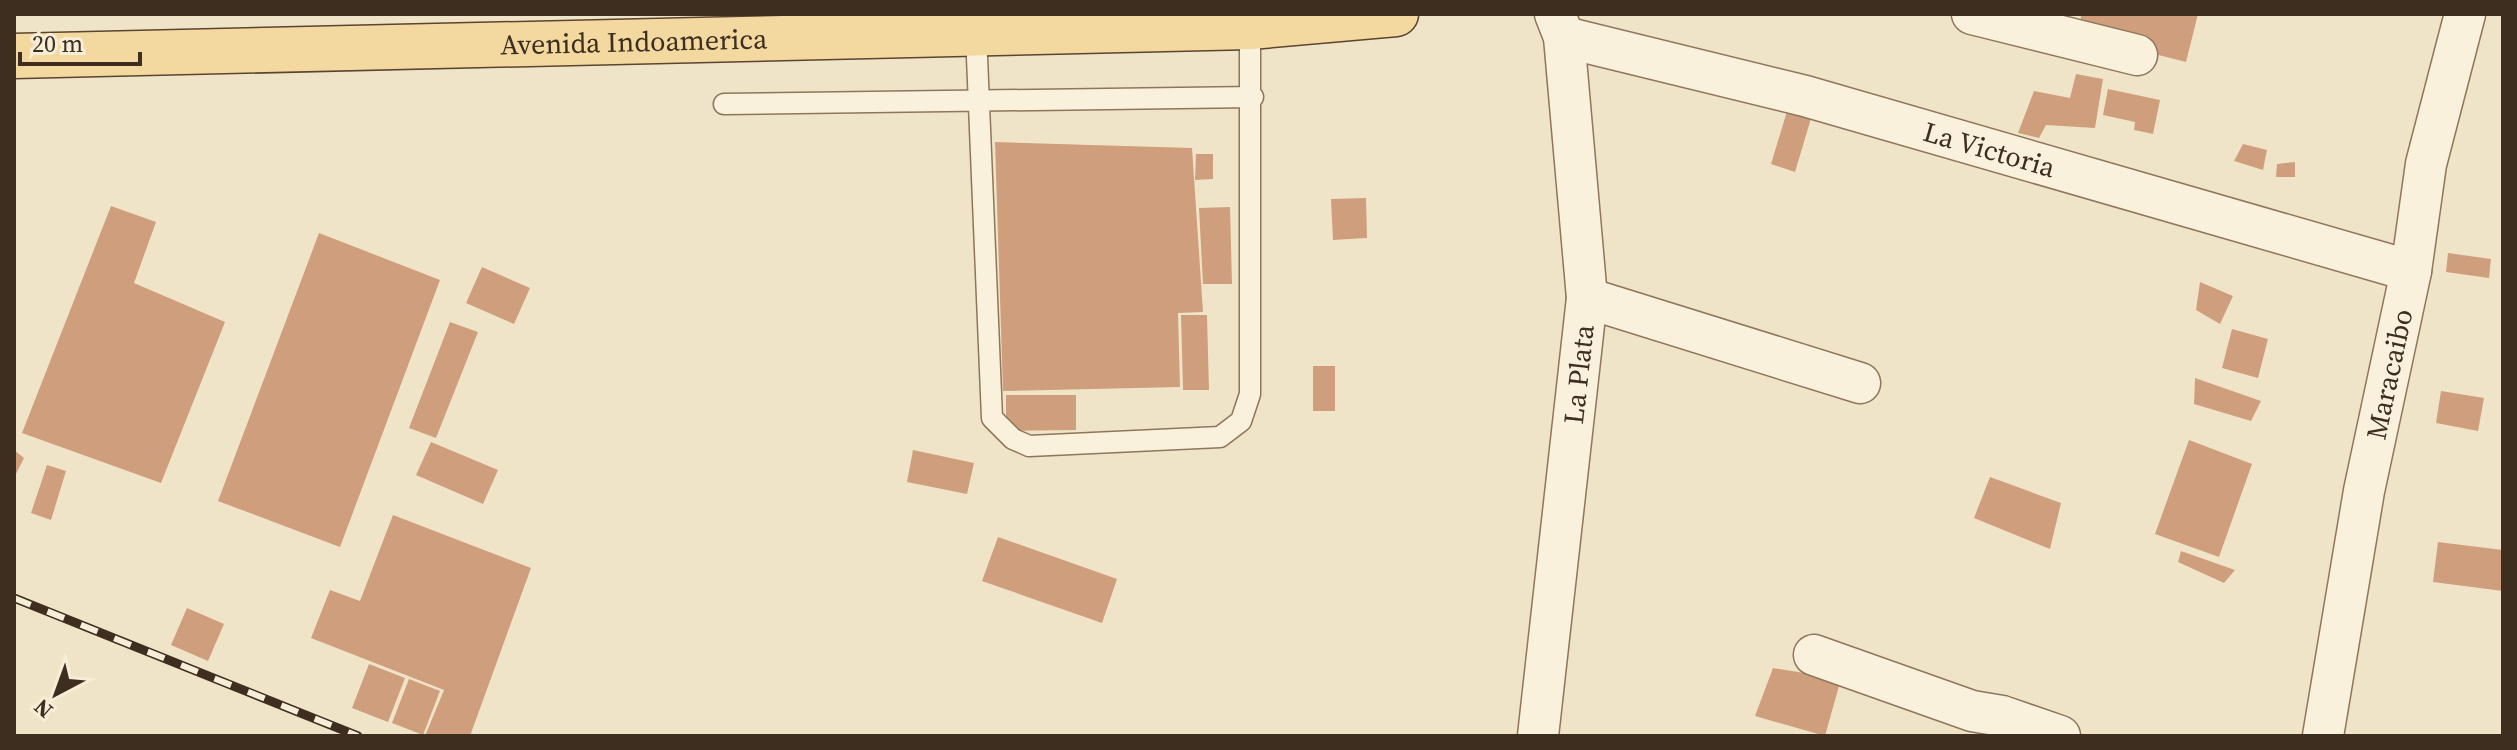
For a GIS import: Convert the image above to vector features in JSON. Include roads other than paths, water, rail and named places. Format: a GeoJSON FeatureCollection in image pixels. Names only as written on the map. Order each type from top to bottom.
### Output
{"type":"FeatureCollection","features":[{"type":"Feature","properties":{"kind":"main road","name":"Avenida Indoamerica"},"geometry":{"type":"LineString","coordinates":[[14,56],[1250,27],[1396,14]]}},
{"type":"Feature","properties":{"kind":"street"},"geometry":{"type":"LineString","coordinates":[[1972,14],[2137,55]]}},
{"type":"Feature","properties":{"kind":"street","name":"Maracaibo"},"geometry":{"type":"LineString","coordinates":[[2323,736],[2364,491],[2411,271],[2426,164],[2465,14]]}},
{"type":"Feature","properties":{"kind":"street","name":"La Victoria"},"geometry":{"type":"LineString","coordinates":[[1560,25],[2411,271]]}},
{"type":"Feature","properties":{"kind":"street","name":"La Plata"},"geometry":{"type":"LineString","coordinates":[[1538,736],[1587,298],[1560,25]]}},
{"type":"Feature","properties":{"kind":"street"},"geometry":{"type":"LineString","coordinates":[[1587,298],[1860,383]]}},
{"type":"Feature","properties":{"kind":"street"},"geometry":{"type":"LineString","coordinates":[[1814,655],[1967,723],[2002,716],[2060,736]]}},
{"type":"Feature","properties":{"kind":"lane"},"geometry":{"type":"LineString","coordinates":[[976,33],[992,418],[1013,439],[1029,446],[1220,437],[1241,421],[1250,394],[1253,97],[1250,27]]}},
{"type":"Feature","properties":{"kind":"lane"},"geometry":{"type":"LineString","coordinates":[[724,104],[1253,97]]}},
{"type":"Feature","properties":{"kind":"railway"},"geometry":{"type":"LineString","coordinates":[[14,598],[358,736]]}}]}
